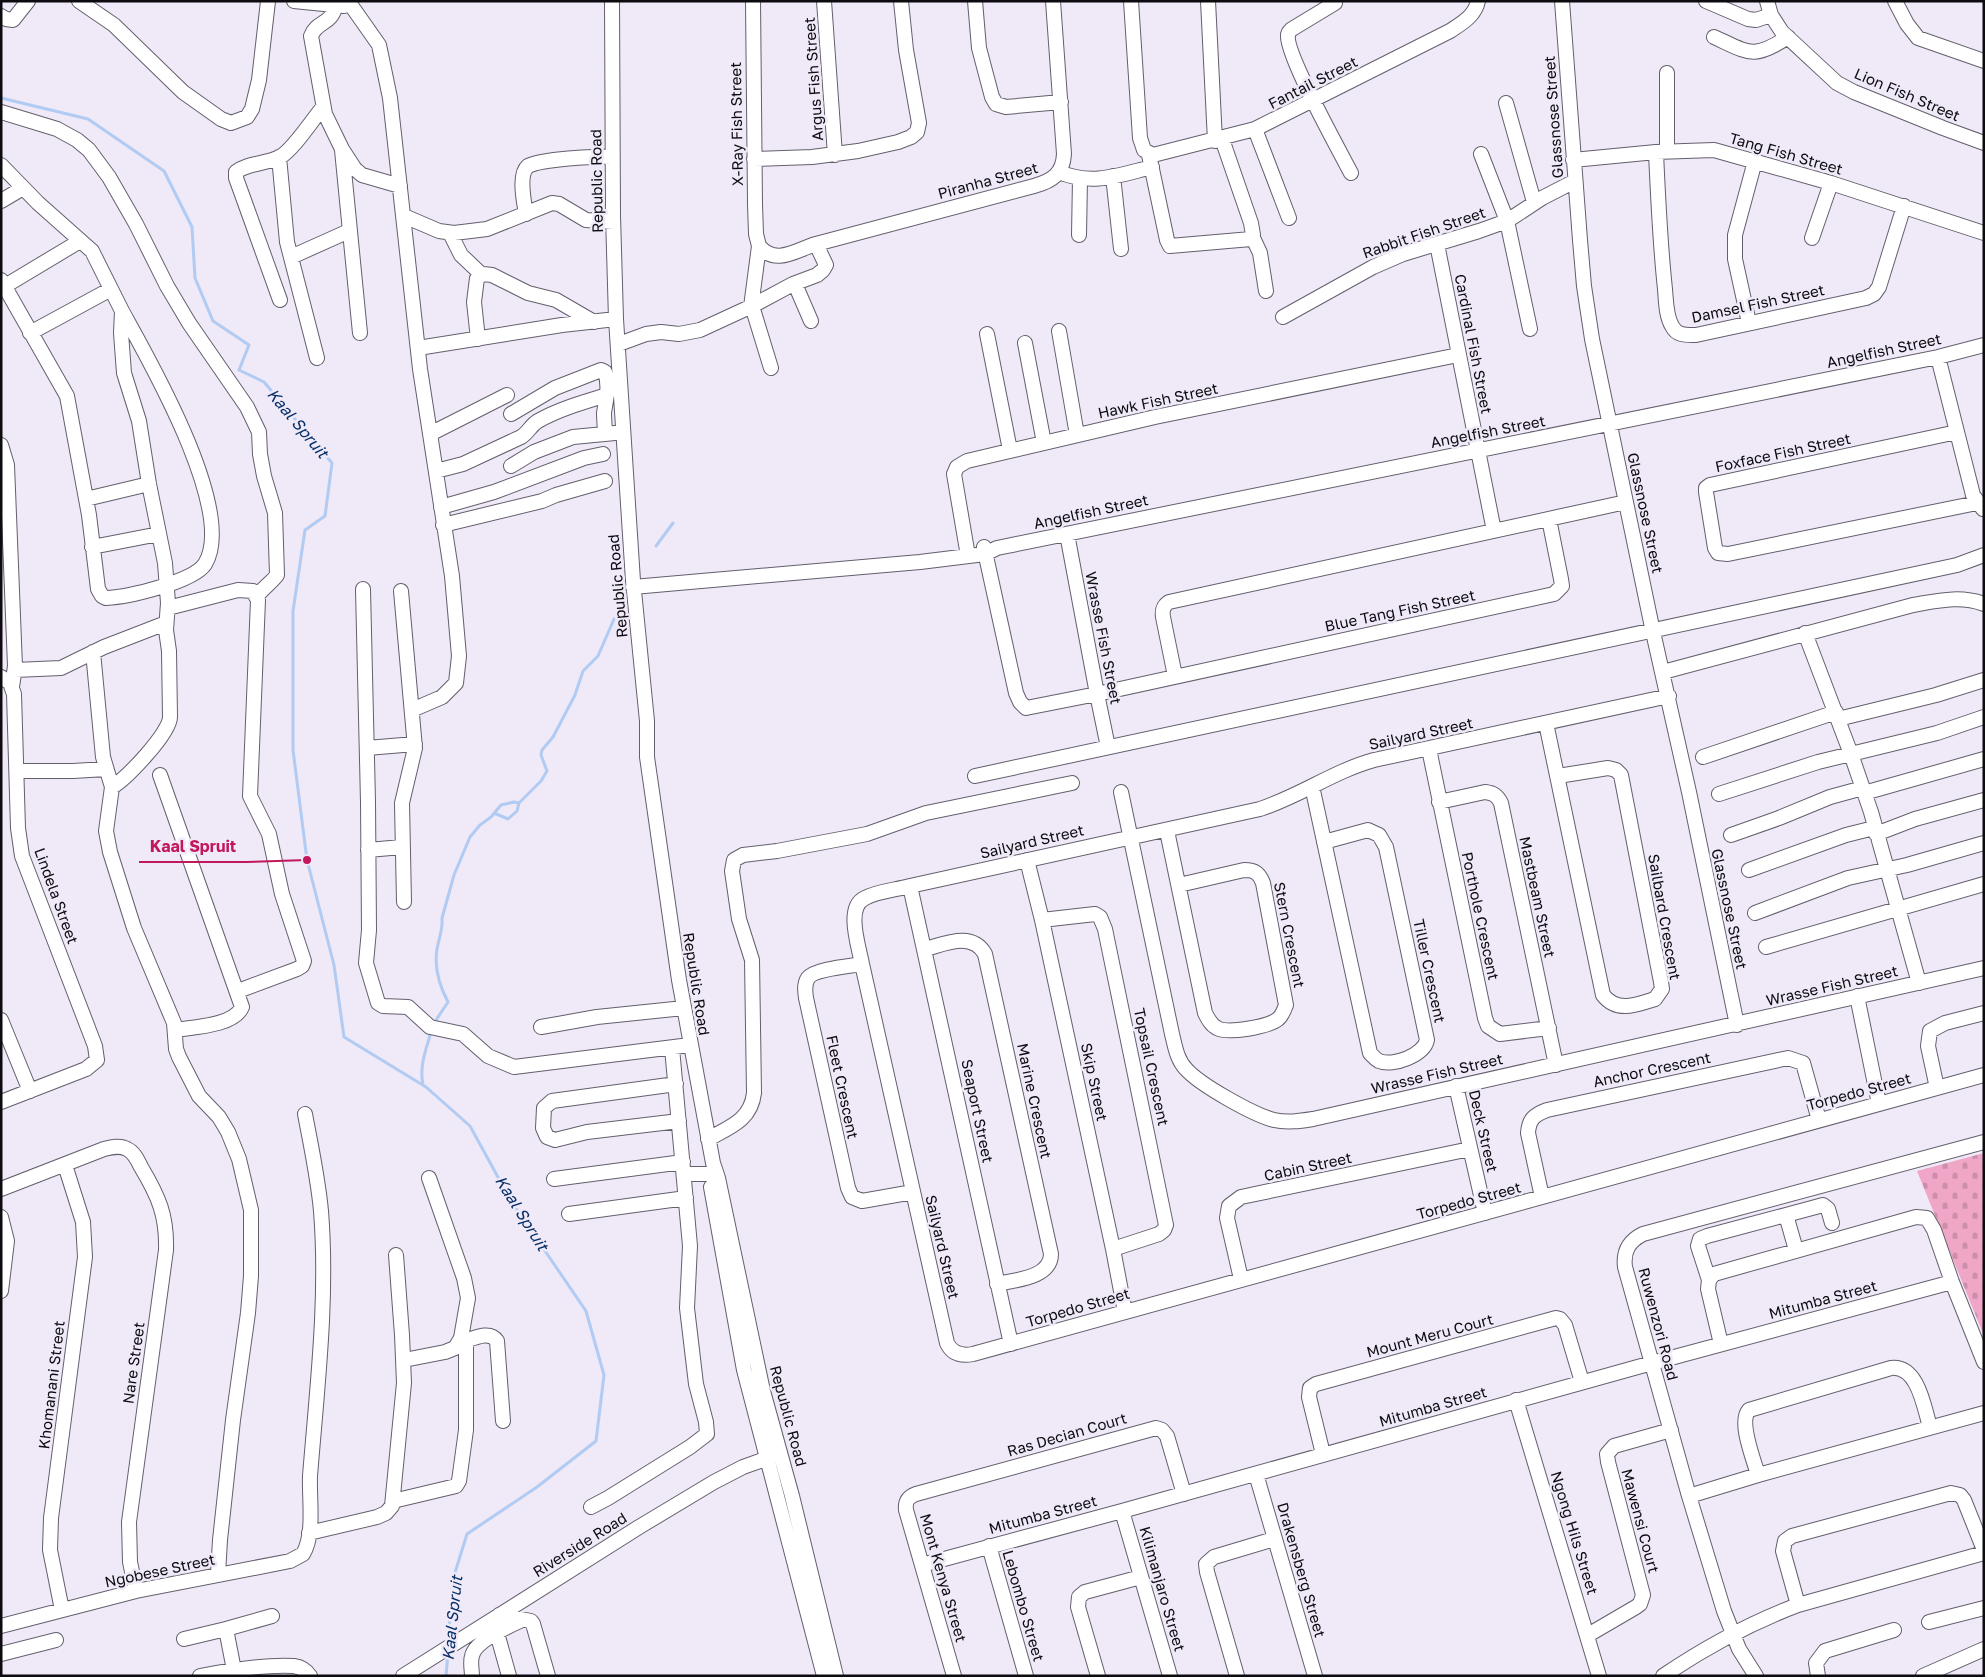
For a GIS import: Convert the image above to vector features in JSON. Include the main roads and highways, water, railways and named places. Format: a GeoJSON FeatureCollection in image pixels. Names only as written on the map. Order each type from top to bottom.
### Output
{"type":"FeatureCollection","features":[{"type":"Feature","properties":{"kind":"waterway","name":"Kaal Spruit"},"geometry":{"type":"LineString","coordinates":[[1,98],[88,119],[164,171],[192,227],[195,278],[213,321],[249,345],[239,370],[264,382],[332,463],[325,516],[305,530],[293,611],[293,750],[307,860],[334,965],[344,1037],[426,1087],[470,1126],[511,1201],[586,1311],[604,1375],[596,1441],[537,1487],[467,1534],[453,1579],[448,1642]]}},
{"type":"Feature","properties":{"kind":"waterway"},"geometry":{"type":"LineString","coordinates":[[656,546],[673,523]]}},
{"type":"Feature","properties":{"kind":"waterway"},"geometry":{"type":"LineString","coordinates":[[434,1023],[448,1002],[440,983],[436,962],[442,918],[454,875],[470,837],[501,805],[514,802],[519,803],[541,781],[547,771],[541,755],[542,750],[553,737],[575,695],[583,671],[598,656],[614,619]]}},
{"type":"Feature","properties":{"kind":"waterway"},"geometry":{"type":"LineString","coordinates":[[494,813],[508,819],[517,811],[519,803]]}},
{"type":"Feature","properties":{"kind":"waterway"},"geometry":{"type":"LineString","coordinates":[[423,1085],[422,1065],[431,1032]]}},
{"type":"Feature","properties":{"kind":"waterway","name":"Kaal Spruit"},"geometry":{"type":"LineString","coordinates":[[446,1676],[448,1653]]}},
{"type":"Feature","properties":{"kind":"place","name":"Kaal Spruit"},"geometry":{"type":"Point","coordinates":[307,860]}}]}
